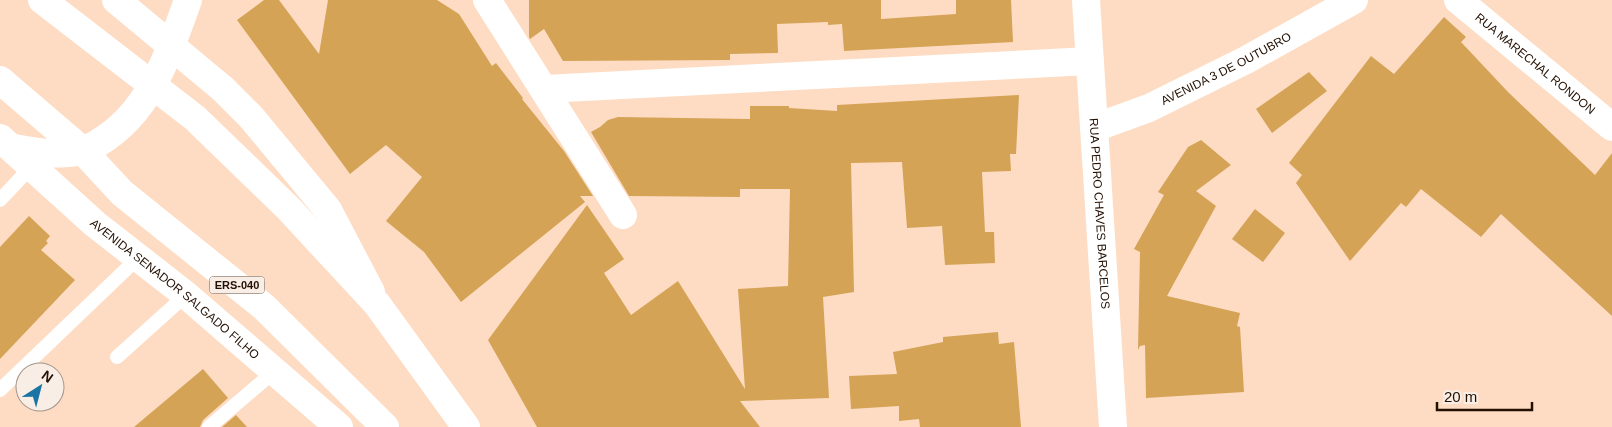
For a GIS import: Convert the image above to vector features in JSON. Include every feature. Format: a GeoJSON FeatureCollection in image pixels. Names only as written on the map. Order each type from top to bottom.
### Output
{"type":"FeatureCollection","features":[{"type":"Feature","properties":{"kind":"main road"},"geometry":{"type":"LineString","coordinates":[[42,0],[195,118],[288,208],[377,304],[466,427]]}},
{"type":"Feature","properties":{"kind":"main road"},"geometry":{"type":"LineString","coordinates":[[116,0],[224,88],[251,117],[328,210],[377,304]]}},
{"type":"Feature","properties":{"kind":"main road"},"geometry":{"type":"LineString","coordinates":[[14,151],[60,154],[83,151],[114,134],[129,118],[153,84],[172,47],[188,0]]}},
{"type":"Feature","properties":{"kind":"main road"},"geometry":{"type":"LineString","coordinates":[[486,0],[623,215]]}},
{"type":"Feature","properties":{"kind":"main road","name":"RUA PEDRO CHAVES BARCELOS"},"geometry":{"type":"LineString","coordinates":[[1086,0],[1113,427]]}},
{"type":"Feature","properties":{"kind":"main road","name":"AVENIDA 3 DE OUTUBRO"},"geometry":{"type":"LineString","coordinates":[[1094,128],[1149,108],[1246,60],[1354,0]]}},
{"type":"Feature","properties":{"kind":"main road","name":"RUA MARECHAL RONDON"},"geometry":{"type":"LineString","coordinates":[[1458,0],[1612,127]]}},
{"type":"Feature","properties":{"kind":"main road"},"geometry":{"type":"LineString","coordinates":[[544,89],[1090,61]]}},
{"type":"Feature","properties":{"kind":"main road","name":"ERS-040"},"geometry":{"type":"LineString","coordinates":[[0,80],[83,151],[122,193],[264,307],[385,427]]}},
{"type":"Feature","properties":{"kind":"main road","name":"AVENIDA SENADOR SALGADO FILHO"},"geometry":{"type":"LineString","coordinates":[[14,151],[95,224],[186,295],[276,370],[339,427]]}},
{"type":"Feature","properties":{"kind":"lane"},"geometry":{"type":"LineString","coordinates":[[0,200],[14,151]]}},
{"type":"Feature","properties":{"kind":"lane"},"geometry":{"type":"LineString","coordinates":[[0,390],[139,257]]}},
{"type":"Feature","properties":{"kind":"lane"},"geometry":{"type":"LineString","coordinates":[[117,357],[186,295]]}},
{"type":"Feature","properties":{"kind":"lane"},"geometry":{"type":"LineString","coordinates":[[209,427],[276,370]]}},
{"type":"Feature","properties":{"kind":"building"},"geometry":{"type":"Polygon","coordinates":[[[264,0],[279,0],[319,54],[328,0],[437,0],[459,14],[492,66],[496,63],[564,151],[593,196],[580,196],[585,202],[461,302],[424,252],[386,221],[422,177],[386,145],[350,174],[237,20],[264,0]]]}},
{"type":"Feature","properties":{"kind":"building"},"geometry":{"type":"Polygon","coordinates":[[[529,0],[881,0],[881,19],[956,14],[956,0],[1011,0],[1013,42],[844,51],[842,24],[828,25],[828,22],[777,24],[778,53],[730,54],[730,60],[563,61],[544,29],[530,39],[529,0]]]}},
{"type":"Feature","properties":{"kind":"building"},"geometry":{"type":"Polygon","coordinates":[[[1444,17],[1466,37],[1461,42],[1508,92],[1595,175],[1612,153],[1612,316],[1501,214],[1481,237],[1421,189],[1406,207],[1401,203],[1350,261],[1296,183],[1302,175],[1289,163],[1371,56],[1394,74],[1444,17]]]}},
{"type":"Feature","properties":{"kind":"building"},"geometry":{"type":"Polygon","coordinates":[[[1309,72],[1327,91],[1272,133],[1256,109],[1309,72]]]}},
{"type":"Feature","properties":{"kind":"building"},"geometry":{"type":"Polygon","coordinates":[[[1019,95],[1016,154],[1010,154],[1011,171],[982,172],[985,232],[994,232],[995,263],[945,265],[942,226],[907,228],[902,162],[851,163],[854,292],[823,297],[829,398],[740,401],[760,427],[537,427],[488,340],[587,205],[624,259],[604,273],[631,315],[678,281],[745,389],[738,289],[788,286],[790,189],[740,189],[740,197],[629,196],[591,132],[608,120],[618,117],[750,119],[750,106],[789,106],[789,108],[837,111],[837,105],[1019,95]]]}},
{"type":"Feature","properties":{"kind":"building"},"geometry":{"type":"Polygon","coordinates":[[[1201,140],[1231,165],[1196,191],[1216,206],[1167,296],[1240,313],[1237,326],[1240,327],[1244,392],[1146,398],[1145,345],[1140,346],[1138,350],[1140,252],[1134,249],[1164,195],[1158,192],[1188,147],[1201,140]]]}},
{"type":"Feature","properties":{"kind":"building"},"geometry":{"type":"Polygon","coordinates":[[[1255,209],[1285,233],[1263,262],[1232,239],[1255,209]]]}},
{"type":"Feature","properties":{"kind":"building"},"geometry":{"type":"Polygon","coordinates":[[[29,216],[50,236],[46,241],[48,243],[41,250],[75,280],[0,359],[0,247],[29,216]]]}},
{"type":"Feature","properties":{"kind":"building"},"geometry":{"type":"Polygon","coordinates":[[[998,332],[999,344],[1014,342],[1021,427],[920,427],[919,419],[899,421],[899,406],[851,409],[849,376],[897,374],[893,352],[943,342],[943,337],[998,332]]]}},
{"type":"Feature","properties":{"kind":"building"},"geometry":{"type":"Polygon","coordinates":[[[203,369],[228,398],[203,420],[200,427],[134,427],[203,369]]]}},
{"type":"Feature","properties":{"kind":"building"},"geometry":{"type":"Polygon","coordinates":[[[236,415],[247,427],[222,427],[236,415]]]}}]}
